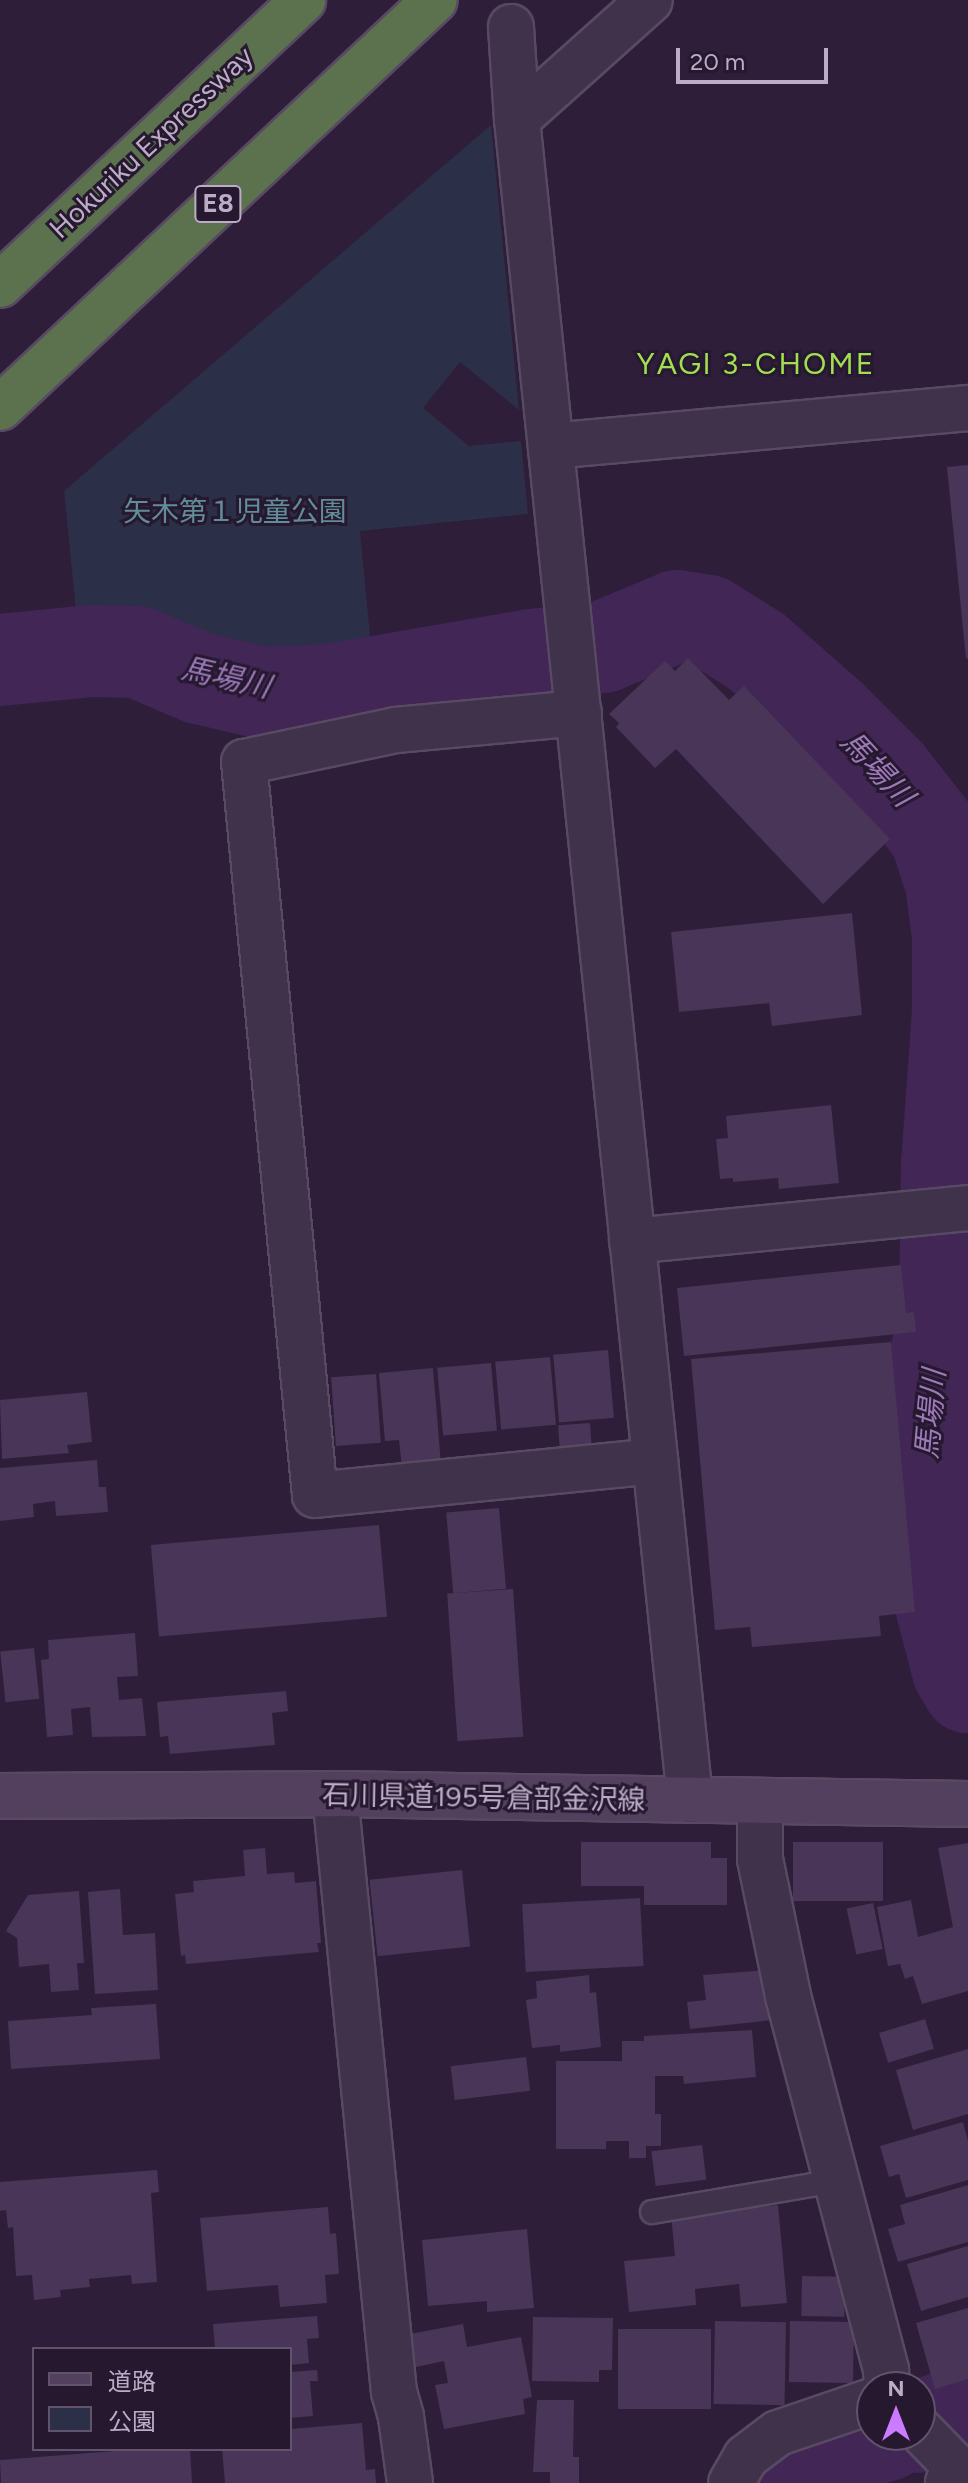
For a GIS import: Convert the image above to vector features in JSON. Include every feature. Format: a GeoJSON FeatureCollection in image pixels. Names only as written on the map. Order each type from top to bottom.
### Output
{"type":"FeatureCollection","features":[{"type":"Feature","properties":{"kind":"highway","name":"Hokuriku Expressway"},"geometry":{"type":"LineString","coordinates":[[0,285],[303,0]]}},
{"type":"Feature","properties":{"kind":"highway","name":"E8"},"geometry":{"type":"LineString","coordinates":[[0,408],[435,0]]}},
{"type":"Feature","properties":{"kind":"main road","name":"石川県道195号倉部金沢線"},"geometry":{"type":"LineString","coordinates":[[0,1796],[335,1794],[968,1804]]}},
{"type":"Feature","properties":{"kind":"street"},"geometry":{"type":"LineString","coordinates":[[517,119],[650,0]]}},
{"type":"Feature","properties":{"kind":"street"},"geometry":{"type":"LineString","coordinates":[[511,27],[517,119],[690,1800]]}},
{"type":"Feature","properties":{"kind":"street"},"geometry":{"type":"LineString","coordinates":[[551,446],[968,408]]}},
{"type":"Feature","properties":{"kind":"street"},"geometry":{"type":"LineString","coordinates":[[577,696],[244,762],[315,1495],[655,1461]]}},
{"type":"Feature","properties":{"kind":"street"},"geometry":{"type":"LineString","coordinates":[[632,1241],[968,1208]]}},
{"type":"Feature","properties":{"kind":"street"},"geometry":{"type":"LineString","coordinates":[[335,1794],[394,2392],[401,2417],[410,2483]]}},
{"type":"Feature","properties":{"kind":"street"},"geometry":{"type":"LineString","coordinates":[[760,1801],[760,1859],[788,1996],[883,2371]]}},
{"type":"Feature","properties":{"kind":"street"},"geometry":{"type":"LineString","coordinates":[[731,2483],[746,2457],[778,2433],[856,2406]]}},
{"type":"Feature","properties":{"kind":"lane"},"geometry":{"type":"LineString","coordinates":[[652,2212],[836,2181]]}},
{"type":"Feature","properties":{"kind":"green space","name":"矢木第１児童公園"},"geometry":{"type":"Polygon","coordinates":[[[491,125],[519,410],[460,362],[423,408],[469,446],[521,441],[528,514],[360,531],[371,646],[321,657],[282,658],[252,652],[157,619],[121,617],[77,621],[64,491],[491,125]]]}},
{"type":"Feature","properties":{"kind":"building"},"geometry":{"type":"Polygon","coordinates":[[[968,465],[968,658],[966,659],[947,467],[968,465]]]}},
{"type":"Feature","properties":{"kind":"building"},"geometry":{"type":"Polygon","coordinates":[[[688,658],[729,700],[744,686],[890,839],[823,904],[676,749],[655,768],[616,727],[619,723],[609,714],[665,661],[675,671],[688,658]]]}},
{"type":"Feature","properties":{"kind":"building"},"geometry":{"type":"Polygon","coordinates":[[[852,913],[862,1015],[772,1026],[769,1003],[679,1012],[671,932],[852,913]]]}},
{"type":"Feature","properties":{"kind":"building"},"geometry":{"type":"Polygon","coordinates":[[[831,1105],[839,1183],[779,1189],[778,1178],[733,1182],[733,1178],[720,1179],[716,1139],[728,1138],[726,1116],[831,1105]]]}},
{"type":"Feature","properties":{"kind":"building"},"geometry":{"type":"Polygon","coordinates":[[[901,1265],[906,1313],[914,1312],[916,1332],[684,1356],[677,1288],[901,1265]]]}},
{"type":"Feature","properties":{"kind":"building"},"geometry":{"type":"Polygon","coordinates":[[[891,1342],[915,1612],[879,1616],[881,1636],[752,1647],[750,1627],[715,1630],[691,1359],[891,1342]]]}},
{"type":"Feature","properties":{"kind":"building"},"geometry":{"type":"Polygon","coordinates":[[[608,1350],[614,1418],[559,1423],[553,1355],[608,1350]]]}},
{"type":"Feature","properties":{"kind":"building"},"geometry":{"type":"Polygon","coordinates":[[[550,1357],[556,1425],[501,1430],[495,1362],[550,1357]]]}},
{"type":"Feature","properties":{"kind":"building"},"geometry":{"type":"Polygon","coordinates":[[[491,1363],[497,1431],[443,1435],[437,1368],[491,1363]]]}},
{"type":"Feature","properties":{"kind":"building"},"geometry":{"type":"Polygon","coordinates":[[[433,1368],[441,1464],[402,1467],[399,1440],[385,1441],[379,1373],[433,1368]]]}},
{"type":"Feature","properties":{"kind":"building"},"geometry":{"type":"Polygon","coordinates":[[[376,1374],[381,1443],[336,1446],[331,1377],[376,1374]]]}},
{"type":"Feature","properties":{"kind":"building"},"geometry":{"type":"Polygon","coordinates":[[[87,1392],[92,1442],[67,1445],[69,1453],[2,1459],[0,1400],[87,1392]]]}},
{"type":"Feature","properties":{"kind":"building"},"geometry":{"type":"Polygon","coordinates":[[[590,1423],[592,1449],[560,1451],[558,1425],[590,1423]]]}},
{"type":"Feature","properties":{"kind":"building"},"geometry":{"type":"Polygon","coordinates":[[[97,1460],[99,1487],[106,1487],[108,1512],[56,1516],[55,1501],[33,1504],[34,1517],[0,1521],[0,1468],[97,1460]]]}},
{"type":"Feature","properties":{"kind":"building"},"geometry":{"type":"Polygon","coordinates":[[[499,1508],[506,1589],[453,1593],[446,1513],[499,1508]]]}},
{"type":"Feature","properties":{"kind":"building"},"geometry":{"type":"Polygon","coordinates":[[[379,1525],[387,1617],[159,1637],[151,1545],[379,1525]]]}},
{"type":"Feature","properties":{"kind":"building"},"geometry":{"type":"Polygon","coordinates":[[[513,1589],[523,1737],[457,1741],[447,1594],[513,1589]]]}},
{"type":"Feature","properties":{"kind":"building"},"geometry":{"type":"Polygon","coordinates":[[[135,1633],[138,1676],[117,1677],[119,1700],[142,1698],[146,1736],[92,1737],[90,1707],[71,1709],[73,1735],[47,1737],[41,1660],[49,1659],[48,1640],[135,1633]]]}},
{"type":"Feature","properties":{"kind":"building"},"geometry":{"type":"Polygon","coordinates":[[[34,1648],[39,1699],[6,1702],[0,1652],[34,1648]]]}},
{"type":"Feature","properties":{"kind":"building"},"geometry":{"type":"Polygon","coordinates":[[[286,1691],[288,1711],[272,1713],[275,1745],[170,1754],[168,1736],[160,1737],[157,1702],[286,1691]]]}},
{"type":"Feature","properties":{"kind":"building"},"geometry":{"type":"Polygon","coordinates":[[[581,1842],[711,1842],[711,1858],[727,1858],[727,1905],[644,1905],[644,1886],[581,1886],[581,1842]]]}},
{"type":"Feature","properties":{"kind":"building"},"geometry":{"type":"Polygon","coordinates":[[[793,1842],[883,1842],[883,1901],[793,1901],[793,1842]]]}},
{"type":"Feature","properties":{"kind":"building"},"geometry":{"type":"Polygon","coordinates":[[[968,1843],[968,1991],[922,2004],[913,1976],[905,1979],[900,1964],[888,1966],[877,1907],[911,1900],[918,1937],[953,1927],[938,1848],[968,1843]]]}},
{"type":"Feature","properties":{"kind":"building"},"geometry":{"type":"Polygon","coordinates":[[[265,1848],[267,1874],[294,1872],[295,1883],[316,1881],[319,1952],[186,1964],[185,1955],[181,1956],[175,1894],[194,1892],[193,1881],[245,1876],[243,1850],[265,1848]]]}},
{"type":"Feature","properties":{"kind":"building"},"geometry":{"type":"Polygon","coordinates":[[[462,1870],[470,1947],[378,1956],[370,1880],[462,1870]]]}},
{"type":"Feature","properties":{"kind":"building"},"geometry":{"type":"Polygon","coordinates":[[[120,1889],[123,1935],[155,1933],[158,1990],[95,1994],[88,1892],[120,1889]]]}},
{"type":"Feature","properties":{"kind":"building"},"geometry":{"type":"Polygon","coordinates":[[[79,1891],[84,1963],[77,1963],[79,1990],[51,1992],[49,1964],[19,1967],[17,1938],[6,1931],[28,1895],[79,1891]]]}},
{"type":"Feature","properties":{"kind":"building"},"geometry":{"type":"Polygon","coordinates":[[[640,1898],[644,1966],[526,1972],[522,1904],[640,1898]]]}},
{"type":"Feature","properties":{"kind":"building"},"geometry":{"type":"Polygon","coordinates":[[[873,1903],[883,1949],[856,1955],[847,1909],[873,1903]]]}},
{"type":"Feature","properties":{"kind":"building"},"geometry":{"type":"Polygon","coordinates":[[[767,1970],[772,2020],[690,2029],[687,2002],[706,2000],[703,1975],[767,1970]]]}},
{"type":"Feature","properties":{"kind":"building"},"geometry":{"type":"Polygon","coordinates":[[[589,1975],[590,1993],[596,1992],[601,2047],[560,2052],[560,2045],[532,2048],[526,2000],[537,1998],[536,1981],[589,1975]]]}},
{"type":"Feature","properties":{"kind":"building"},"geometry":{"type":"Polygon","coordinates":[[[156,2004],[160,2059],[11,2069],[8,2021],[92,2015],[91,2008],[156,2004]]]}},
{"type":"Feature","properties":{"kind":"building"},"geometry":{"type":"Polygon","coordinates":[[[925,2019],[934,2049],[888,2063],[879,2033],[925,2019]]]}},
{"type":"Feature","properties":{"kind":"building"},"geometry":{"type":"Polygon","coordinates":[[[752,2030],[756,2077],[684,2084],[683,2076],[655,2076],[655,2114],[661,2114],[661,2146],[646,2146],[646,2158],[629,2158],[629,2141],[606,2141],[606,2149],[556,2149],[556,2061],[622,2061],[622,2041],[644,2041],[644,2036],[752,2030]]]}},
{"type":"Feature","properties":{"kind":"building"},"geometry":{"type":"Polygon","coordinates":[[[968,2049],[968,2114],[913,2130],[896,2070],[968,2049]]]}},
{"type":"Feature","properties":{"kind":"building"},"geometry":{"type":"Polygon","coordinates":[[[526,2057],[530,2091],[455,2100],[451,2066],[526,2057]]]}},
{"type":"Feature","properties":{"kind":"building"},"geometry":{"type":"Polygon","coordinates":[[[963,2122],[968,2141],[968,2180],[906,2198],[899,2174],[889,2177],[880,2146],[963,2122]]]}},
{"type":"Feature","properties":{"kind":"building"},"geometry":{"type":"Polygon","coordinates":[[[702,2145],[706,2180],[656,2186],[651,2151],[702,2145]]]}},
{"type":"Feature","properties":{"kind":"building"},"geometry":{"type":"Polygon","coordinates":[[[157,2170],[159,2192],[151,2193],[157,2282],[132,2284],[131,2275],[89,2279],[90,2287],[60,2290],[61,2297],[34,2300],[32,2275],[16,2276],[13,2227],[8,2228],[6,2210],[0,2211],[0,2182],[157,2170]]]}},
{"type":"Feature","properties":{"kind":"building"},"geometry":{"type":"Polygon","coordinates":[[[968,2185],[968,2242],[898,2262],[888,2229],[905,2224],[900,2205],[968,2185]]]}},
{"type":"Feature","properties":{"kind":"building"},"geometry":{"type":"Polygon","coordinates":[[[778,2205],[787,2303],[741,2307],[739,2284],[695,2289],[696,2305],[629,2312],[624,2261],[675,2256],[671,2214],[778,2205]]]}},
{"type":"Feature","properties":{"kind":"building"},"geometry":{"type":"Polygon","coordinates":[[[328,2207],[330,2234],[336,2233],[339,2274],[325,2275],[327,2303],[280,2307],[278,2285],[207,2291],[200,2218],[328,2207]]]}},
{"type":"Feature","properties":{"kind":"building"},"geometry":{"type":"Polygon","coordinates":[[[527,2229],[534,2308],[487,2312],[487,2301],[428,2306],[422,2240],[527,2229]]]}},
{"type":"Feature","properties":{"kind":"building"},"geometry":{"type":"Polygon","coordinates":[[[968,2246],[968,2297],[921,2311],[907,2264],[968,2246]]]}},
{"type":"Feature","properties":{"kind":"building"},"geometry":{"type":"Polygon","coordinates":[[[802,2276],[845,2277],[844,2317],[801,2316],[802,2276]]]}},
{"type":"Feature","properties":{"kind":"building"},"geometry":{"type":"Polygon","coordinates":[[[968,2308],[968,2379],[936,2389],[936,2371],[930,2371],[916,2323],[968,2308]]]}},
{"type":"Feature","properties":{"kind":"building"},"geometry":{"type":"Polygon","coordinates":[[[317,2316],[319,2338],[307,2339],[309,2363],[292,2365],[292,2347],[215,2347],[213,2324],[317,2316]]]}},
{"type":"Feature","properties":{"kind":"building"},"geometry":{"type":"Polygon","coordinates":[[[533,2317],[613,2318],[612,2370],[599,2370],[599,2382],[532,2381],[533,2317]]]}},
{"type":"Feature","properties":{"kind":"building"},"geometry":{"type":"Polygon","coordinates":[[[715,2321],[786,2322],[785,2405],[714,2404],[715,2321]]]}},
{"type":"Feature","properties":{"kind":"building"},"geometry":{"type":"Polygon","coordinates":[[[790,2321],[854,2322],[853,2383],[789,2382],[790,2321]]]}},
{"type":"Feature","properties":{"kind":"building"},"geometry":{"type":"Polygon","coordinates":[[[463,2324],[467,2347],[521,2337],[532,2397],[523,2399],[525,2414],[444,2429],[435,2385],[448,2383],[444,2361],[416,2367],[410,2334],[463,2324]]]}},
{"type":"Feature","properties":{"kind":"building"},"geometry":{"type":"Polygon","coordinates":[[[618,2329],[711,2329],[711,2409],[618,2409],[618,2329]]]}},
{"type":"Feature","properties":{"kind":"building"},"geometry":{"type":"Polygon","coordinates":[[[317,2370],[318,2381],[310,2381],[313,2416],[292,2418],[292,2372],[317,2370]]]}},
{"type":"Feature","properties":{"kind":"building"},"geometry":{"type":"Polygon","coordinates":[[[537,2400],[574,2400],[573,2457],[579,2457],[579,2483],[550,2483],[550,2472],[533,2472],[537,2400]]]}},
{"type":"Feature","properties":{"kind":"building"},"geometry":{"type":"Polygon","coordinates":[[[362,2423],[366,2470],[375,2469],[376,2483],[225,2483],[222,2451],[292,2451],[292,2429],[362,2423]]]}},
{"type":"Feature","properties":{"kind":"building"},"geometry":{"type":"Polygon","coordinates":[[[115,2451],[190,2451],[192,2483],[1,2483],[0,2460],[115,2451]]]}},
{"type":"Feature","properties":{"kind":"waterway","name":"馬場川"},"geometry":{"type":"LineString","coordinates":[[0,660],[91,651],[138,652],[199,678],[263,693],[329,690],[532,655],[603,647],[677,616],[708,621],[756,651],[831,717],[888,774],[935,834],[951,883],[958,936],[958,1011],[947,1165],[945,1309],[924,1415],[926,1501],[938,1594],[958,1670],[968,1687]]}},
{"type":"Feature","properties":{"kind":"waterway"},"geometry":{"type":"LineString","coordinates":[[947,1165],[968,1163]]}},
{"type":"Feature","properties":{"kind":"waterway","name":"馬場川"},"geometry":{"type":"LineString","coordinates":[[936,2421],[968,2408]]}},
{"type":"Feature","properties":{"kind":"waterway","name":"馬場川"},"geometry":{"type":"LineString","coordinates":[[776,2483],[799,2460],[856,2444]]}},
{"type":"Feature","properties":{"kind":"district","name":"YAGI 3-CHOME"},"geometry":{"type":"Point","coordinates":[756,364]}}]}
